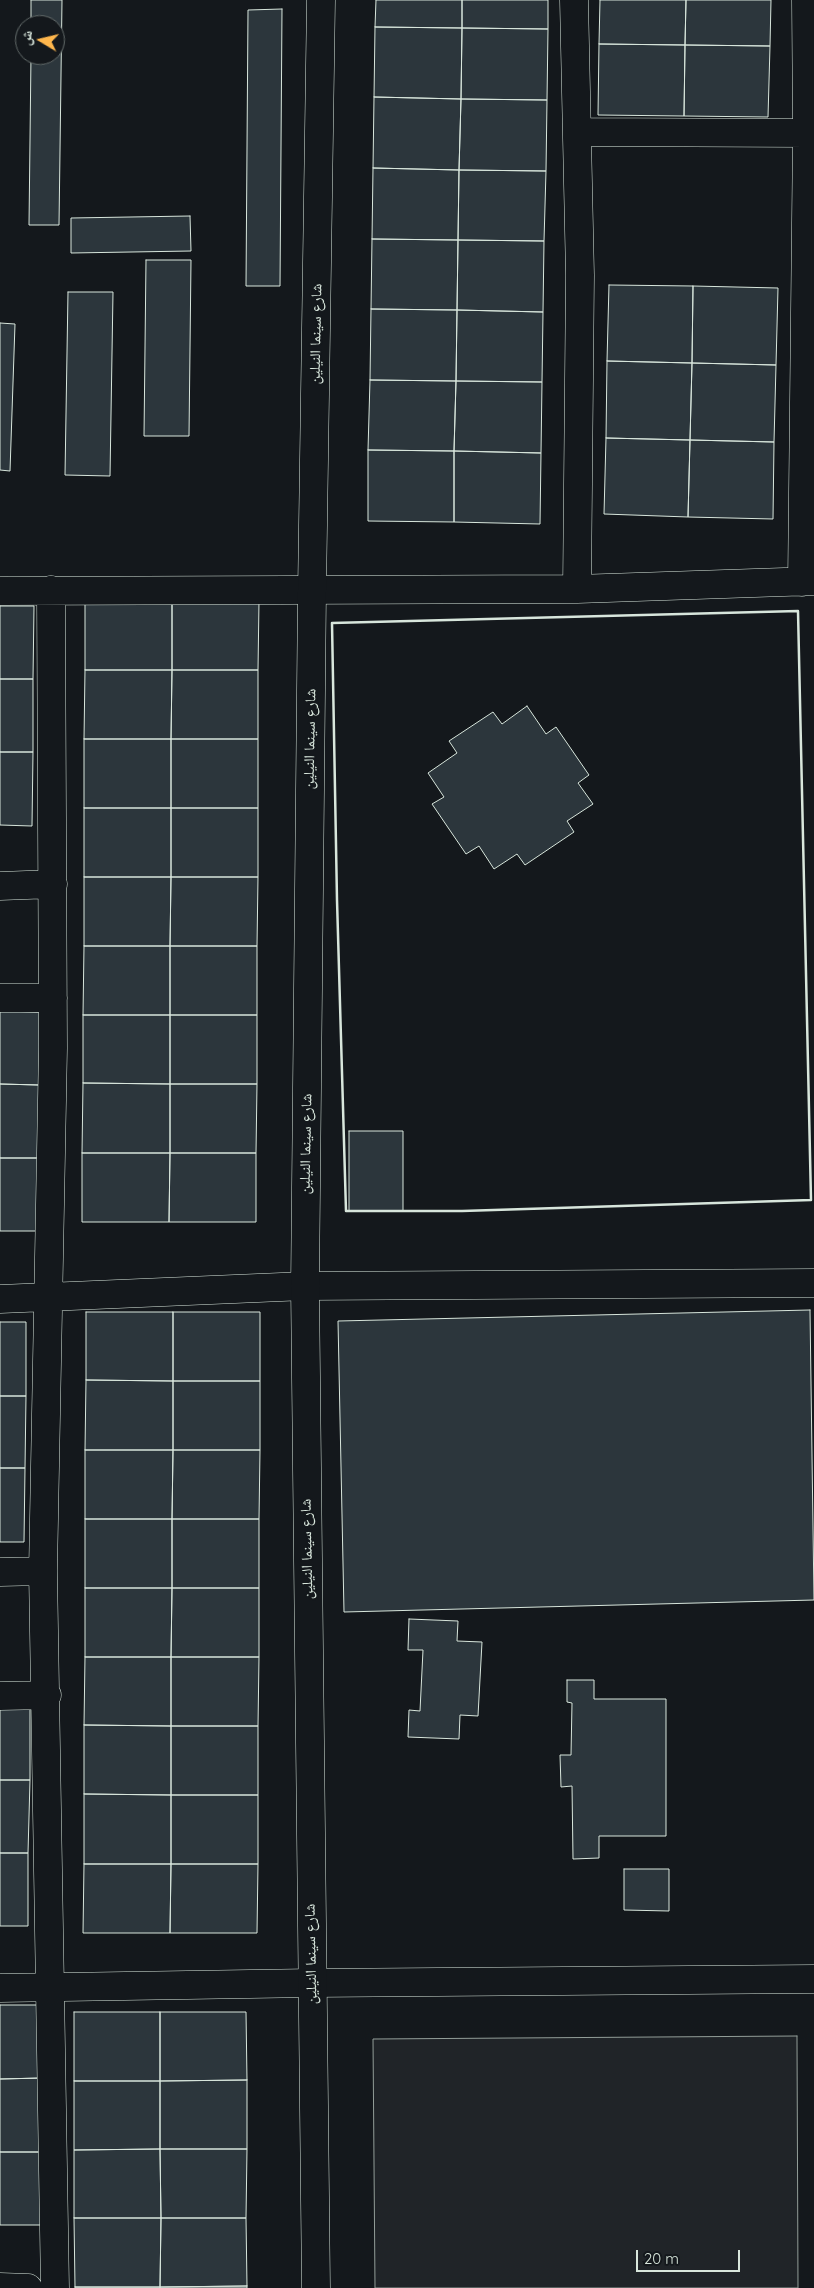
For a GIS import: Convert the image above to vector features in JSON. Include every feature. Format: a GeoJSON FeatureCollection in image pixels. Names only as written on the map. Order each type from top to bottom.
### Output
{"type":"FeatureCollection","features":[{"type":"Feature","properties":{"kind":"street","name":"شارع سينما النيلين"},"geometry":{"type":"LineString","coordinates":[[316,2288],[305,1286],[312,591],[321,0]]}},
{"type":"Feature","properties":{"kind":"street"},"geometry":{"type":"LineString","coordinates":[[574,0],[580,275],[577,589]]}},
{"type":"Feature","properties":{"kind":"street"},"geometry":{"type":"LineString","coordinates":[[0,590],[312,591],[577,589],[808,582],[806,0]]}},
{"type":"Feature","properties":{"kind":"street"},"geometry":{"type":"LineString","coordinates":[[578,132],[807,133]]}},
{"type":"Feature","properties":{"kind":"street"},"geometry":{"type":"LineString","coordinates":[[51,590],[53,998],[43,1572],[47,1694],[55,2288]]}},
{"type":"Feature","properties":{"kind":"street"},"geometry":{"type":"LineString","coordinates":[[0,886],[53,884]]}},
{"type":"Feature","properties":{"kind":"street"},"geometry":{"type":"LineString","coordinates":[[0,998],[53,998]]}},
{"type":"Feature","properties":{"kind":"street"},"geometry":{"type":"LineString","coordinates":[[0,1300],[305,1286],[814,1283]]}},
{"type":"Feature","properties":{"kind":"street"},"geometry":{"type":"LineString","coordinates":[[0,1572],[43,1572]]}},
{"type":"Feature","properties":{"kind":"street"},"geometry":{"type":"LineString","coordinates":[[0,1696],[47,1694]]}},
{"type":"Feature","properties":{"kind":"street"},"geometry":{"type":"LineString","coordinates":[[0,1988],[312,1983],[814,1979]]}},
{"type":"Feature","properties":{"kind":"street"},"geometry":{"type":"LineString","coordinates":[[0,2288],[28,2288]]}},
{"type":"Feature","properties":{"kind":"shaded area"},"geometry":{"type":"Polygon","coordinates":[[[797,2036],[798,2288],[375,2288],[373,2039],[797,2036]]]}},
{"type":"Feature","properties":{"kind":"building"},"geometry":{"type":"Polygon","coordinates":[[[31,0],[62,0],[62,15],[31,15],[31,0]]]}},
{"type":"Feature","properties":{"kind":"building"},"geometry":{"type":"Polygon","coordinates":[[[376,0],[462,0],[462,28],[375,27],[376,0]]]}},
{"type":"Feature","properties":{"kind":"building"},"geometry":{"type":"Polygon","coordinates":[[[462,0],[548,0],[548,29],[462,28],[462,0]]]}},
{"type":"Feature","properties":{"kind":"building"},"geometry":{"type":"Polygon","coordinates":[[[600,0],[686,0],[685,45],[599,44],[600,0]]]}},
{"type":"Feature","properties":{"kind":"building"},"geometry":{"type":"Polygon","coordinates":[[[686,0],[771,0],[770,46],[685,45],[686,0]]]}},
{"type":"Feature","properties":{"kind":"building"},"geometry":{"type":"Polygon","coordinates":[[[282,9],[280,286],[246,286],[248,10],[282,9]]]}},
{"type":"Feature","properties":{"kind":"building"},"geometry":{"type":"Polygon","coordinates":[[[375,27],[462,28],[461,99],[374,97],[375,27]]]}},
{"type":"Feature","properties":{"kind":"building"},"geometry":{"type":"Polygon","coordinates":[[[462,28],[548,29],[547,100],[461,99],[462,28]]]}},
{"type":"Feature","properties":{"kind":"building"},"geometry":{"type":"Polygon","coordinates":[[[599,44],[685,45],[684,116],[598,115],[599,44]]]}},
{"type":"Feature","properties":{"kind":"building"},"geometry":{"type":"Polygon","coordinates":[[[685,45],[770,46],[768,117],[684,116],[685,45]]]}},
{"type":"Feature","properties":{"kind":"building"},"geometry":{"type":"Polygon","coordinates":[[[31,65],[61,65],[59,225],[29,225],[31,65]]]}},
{"type":"Feature","properties":{"kind":"building"},"geometry":{"type":"Polygon","coordinates":[[[374,97],[461,99],[459,170],[373,168],[374,97]]]}},
{"type":"Feature","properties":{"kind":"building"},"geometry":{"type":"Polygon","coordinates":[[[461,99],[547,100],[546,171],[459,170],[461,99]]]}},
{"type":"Feature","properties":{"kind":"building"},"geometry":{"type":"Polygon","coordinates":[[[373,168],[459,170],[458,240],[372,239],[373,168]]]}},
{"type":"Feature","properties":{"kind":"building"},"geometry":{"type":"Polygon","coordinates":[[[459,170],[546,171],[544,241],[458,240],[459,170]]]}},
{"type":"Feature","properties":{"kind":"building"},"geometry":{"type":"Polygon","coordinates":[[[190,216],[191,251],[71,253],[71,218],[190,216]]]}},
{"type":"Feature","properties":{"kind":"building"},"geometry":{"type":"Polygon","coordinates":[[[372,239],[458,240],[457,310],[371,309],[372,239]]]}},
{"type":"Feature","properties":{"kind":"building"},"geometry":{"type":"Polygon","coordinates":[[[458,240],[544,241],[543,312],[457,310],[458,240]]]}},
{"type":"Feature","properties":{"kind":"building"},"geometry":{"type":"Polygon","coordinates":[[[146,260],[191,260],[189,436],[144,436],[146,260]]]}},
{"type":"Feature","properties":{"kind":"building"},"geometry":{"type":"Polygon","coordinates":[[[609,285],[693,286],[692,363],[607,361],[609,285]]]}},
{"type":"Feature","properties":{"kind":"building"},"geometry":{"type":"Polygon","coordinates":[[[693,286],[778,288],[776,365],[692,363],[693,286]]]}},
{"type":"Feature","properties":{"kind":"building"},"geometry":{"type":"Polygon","coordinates":[[[68,292],[113,292],[110,476],[65,475],[68,292]]]}},
{"type":"Feature","properties":{"kind":"building"},"geometry":{"type":"Polygon","coordinates":[[[371,309],[457,310],[456,381],[370,380],[371,309]]]}},
{"type":"Feature","properties":{"kind":"building"},"geometry":{"type":"Polygon","coordinates":[[[457,310],[543,312],[542,382],[456,381],[457,310]]]}},
{"type":"Feature","properties":{"kind":"building"},"geometry":{"type":"Polygon","coordinates":[[[0,323],[15,324],[10,471],[0,470],[0,323]]]}},
{"type":"Feature","properties":{"kind":"building"},"geometry":{"type":"Polygon","coordinates":[[[607,361],[692,363],[690,440],[606,438],[607,361]]]}},
{"type":"Feature","properties":{"kind":"building"},"geometry":{"type":"Polygon","coordinates":[[[692,363],[776,365],[774,442],[690,440],[692,363]]]}},
{"type":"Feature","properties":{"kind":"building"},"geometry":{"type":"Polygon","coordinates":[[[370,380],[456,381],[454,451],[368,450],[370,380]]]}},
{"type":"Feature","properties":{"kind":"building"},"geometry":{"type":"Polygon","coordinates":[[[456,381],[542,382],[541,453],[454,451],[456,381]]]}},
{"type":"Feature","properties":{"kind":"building"},"geometry":{"type":"Polygon","coordinates":[[[606,438],[690,440],[688,517],[604,514],[606,438]]]}},
{"type":"Feature","properties":{"kind":"building"},"geometry":{"type":"Polygon","coordinates":[[[690,440],[774,442],[773,519],[688,517],[690,440]]]}},
{"type":"Feature","properties":{"kind":"building"},"geometry":{"type":"Polygon","coordinates":[[[368,450],[454,451],[454,522],[368,521],[368,450]]]}},
{"type":"Feature","properties":{"kind":"building"},"geometry":{"type":"Polygon","coordinates":[[[454,451],[541,453],[540,524],[454,522],[454,451]]]}},
{"type":"Feature","properties":{"kind":"building"},"geometry":{"type":"Polygon","coordinates":[[[85,601],[172,601],[172,670],[85,670],[85,601]]]}},
{"type":"Feature","properties":{"kind":"building"},"geometry":{"type":"Polygon","coordinates":[[[172,601],[259,601],[258,670],[172,670],[172,601]]]}},
{"type":"Feature","properties":{"kind":"building"},"geometry":{"type":"Polygon","coordinates":[[[0,606],[34,606],[33,679],[0,679],[0,606]]]}},
{"type":"Feature","properties":{"kind":"building"},"geometry":{"type":"Polygon","coordinates":[[[85,670],[172,670],[171,739],[84,739],[85,670]]]}},
{"type":"Feature","properties":{"kind":"building"},"geometry":{"type":"Polygon","coordinates":[[[172,670],[258,670],[258,739],[171,739],[172,670]]]}},
{"type":"Feature","properties":{"kind":"building"},"geometry":{"type":"Polygon","coordinates":[[[0,679],[33,679],[33,752],[0,752],[0,679]]]}},
{"type":"Feature","properties":{"kind":"building"},"geometry":{"type":"Polygon","coordinates":[[[527,706],[546,734],[556,727],[589,775],[578,783],[593,804],[567,821],[574,832],[525,865],[517,854],[494,869],[479,846],[466,854],[432,804],[444,797],[428,773],[457,753],[449,741],[493,712],[502,724],[527,706]]]}},
{"type":"Feature","properties":{"kind":"building"},"geometry":{"type":"Polygon","coordinates":[[[84,739],[171,739],[171,808],[84,808],[84,739]]]}},
{"type":"Feature","properties":{"kind":"building"},"geometry":{"type":"Polygon","coordinates":[[[171,739],[258,739],[258,808],[171,808],[171,739]]]}},
{"type":"Feature","properties":{"kind":"building"},"geometry":{"type":"Polygon","coordinates":[[[0,752],[33,752],[32,826],[0,825],[0,752]]]}},
{"type":"Feature","properties":{"kind":"building"},"geometry":{"type":"Polygon","coordinates":[[[84,808],[171,808],[171,877],[84,877],[84,808]]]}},
{"type":"Feature","properties":{"kind":"building"},"geometry":{"type":"Polygon","coordinates":[[[171,808],[258,808],[258,877],[171,877],[171,808]]]}},
{"type":"Feature","properties":{"kind":"building"},"geometry":{"type":"Polygon","coordinates":[[[84,877],[171,877],[170,946],[84,946],[84,877]]]}},
{"type":"Feature","properties":{"kind":"building"},"geometry":{"type":"Polygon","coordinates":[[[171,877],[258,877],[257,946],[170,946],[171,877]]]}},
{"type":"Feature","properties":{"kind":"building"},"geometry":{"type":"Polygon","coordinates":[[[84,946],[170,946],[170,1015],[83,1015],[84,946]]]}},
{"type":"Feature","properties":{"kind":"building"},"geometry":{"type":"Polygon","coordinates":[[[170,946],[257,946],[257,1015],[170,1015],[170,946]]]}},
{"type":"Feature","properties":{"kind":"building"},"geometry":{"type":"Polygon","coordinates":[[[0,1011],[40,1012],[39,1085],[0,1084],[0,1011]]]}},
{"type":"Feature","properties":{"kind":"building"},"geometry":{"type":"Polygon","coordinates":[[[83,1015],[170,1015],[170,1084],[83,1083],[83,1015]]]}},
{"type":"Feature","properties":{"kind":"building"},"geometry":{"type":"Polygon","coordinates":[[[170,1015],[257,1015],[257,1084],[170,1084],[170,1015]]]}},
{"type":"Feature","properties":{"kind":"building"},"geometry":{"type":"Polygon","coordinates":[[[83,1083],[170,1084],[170,1153],[82,1153],[83,1083]]]}},
{"type":"Feature","properties":{"kind":"building"},"geometry":{"type":"Polygon","coordinates":[[[0,1084],[39,1085],[38,1158],[0,1158],[0,1084]]]}},
{"type":"Feature","properties":{"kind":"building"},"geometry":{"type":"Polygon","coordinates":[[[170,1084],[257,1084],[256,1153],[170,1153],[170,1084]]]}},
{"type":"Feature","properties":{"kind":"building"},"geometry":{"type":"Polygon","coordinates":[[[349,1131],[403,1131],[403,1211],[349,1211],[349,1131]]]}},
{"type":"Feature","properties":{"kind":"building"},"geometry":{"type":"Polygon","coordinates":[[[82,1153],[170,1153],[169,1222],[82,1222],[82,1153]]]}},
{"type":"Feature","properties":{"kind":"building"},"geometry":{"type":"Polygon","coordinates":[[[170,1153],[256,1153],[256,1222],[169,1222],[170,1153]]]}},
{"type":"Feature","properties":{"kind":"building"},"geometry":{"type":"Polygon","coordinates":[[[0,1158],[38,1158],[37,1231],[0,1231],[0,1158]]]}},
{"type":"Feature","properties":{"kind":"building"},"geometry":{"type":"Polygon","coordinates":[[[810,1310],[814,1600],[344,1612],[338,1321],[810,1310]]]}},
{"type":"Feature","properties":{"kind":"building"},"geometry":{"type":"Polygon","coordinates":[[[86,1312],[173,1312],[173,1381],[86,1380],[86,1312]]]}},
{"type":"Feature","properties":{"kind":"building"},"geometry":{"type":"Polygon","coordinates":[[[173,1312],[260,1312],[260,1381],[173,1381],[173,1312]]]}},
{"type":"Feature","properties":{"kind":"building"},"geometry":{"type":"Polygon","coordinates":[[[0,1322],[26,1322],[26,1396],[0,1396],[0,1322]]]}},
{"type":"Feature","properties":{"kind":"building"},"geometry":{"type":"Polygon","coordinates":[[[86,1380],[173,1381],[173,1450],[85,1450],[86,1380]]]}},
{"type":"Feature","properties":{"kind":"building"},"geometry":{"type":"Polygon","coordinates":[[[173,1381],[260,1381],[260,1450],[173,1450],[173,1381]]]}},
{"type":"Feature","properties":{"kind":"building"},"geometry":{"type":"Polygon","coordinates":[[[0,1396],[26,1396],[25,1468],[0,1468],[0,1396]]]}},
{"type":"Feature","properties":{"kind":"building"},"geometry":{"type":"Polygon","coordinates":[[[85,1450],[173,1450],[172,1519],[85,1519],[85,1450]]]}},
{"type":"Feature","properties":{"kind":"building"},"geometry":{"type":"Polygon","coordinates":[[[173,1450],[260,1450],[259,1519],[172,1519],[173,1450]]]}},
{"type":"Feature","properties":{"kind":"building"},"geometry":{"type":"Polygon","coordinates":[[[0,1468],[25,1468],[24,1542],[0,1542],[0,1468]]]}},
{"type":"Feature","properties":{"kind":"building"},"geometry":{"type":"Polygon","coordinates":[[[85,1519],[172,1519],[172,1588],[85,1588],[85,1519]]]}},
{"type":"Feature","properties":{"kind":"building"},"geometry":{"type":"Polygon","coordinates":[[[172,1519],[259,1519],[259,1588],[172,1588],[172,1519]]]}},
{"type":"Feature","properties":{"kind":"building"},"geometry":{"type":"Polygon","coordinates":[[[85,1588],[172,1588],[171,1657],[85,1657],[85,1588]]]}},
{"type":"Feature","properties":{"kind":"building"},"geometry":{"type":"Polygon","coordinates":[[[172,1588],[259,1588],[259,1657],[171,1657],[172,1588]]]}},
{"type":"Feature","properties":{"kind":"building"},"geometry":{"type":"Polygon","coordinates":[[[409,1619],[458,1621],[457,1641],[482,1642],[478,1716],[460,1715],[459,1739],[408,1737],[409,1710],[420,1711],[423,1650],[408,1650],[409,1619]]]}},
{"type":"Feature","properties":{"kind":"building"},"geometry":{"type":"Polygon","coordinates":[[[85,1657],[171,1657],[171,1726],[84,1725],[85,1657]]]}},
{"type":"Feature","properties":{"kind":"building"},"geometry":{"type":"Polygon","coordinates":[[[171,1657],[259,1657],[258,1726],[171,1726],[171,1657]]]}},
{"type":"Feature","properties":{"kind":"building"},"geometry":{"type":"Polygon","coordinates":[[[567,1680],[594,1680],[594,1699],[666,1699],[666,1836],[599,1836],[599,1858],[573,1859],[572,1786],[561,1787],[560,1755],[571,1755],[572,1703],[567,1702],[567,1680]]]}},
{"type":"Feature","properties":{"kind":"building"},"geometry":{"type":"Polygon","coordinates":[[[0,1707],[30,1707],[30,1780],[0,1780],[0,1707]]]}},
{"type":"Feature","properties":{"kind":"building"},"geometry":{"type":"Polygon","coordinates":[[[84,1725],[171,1726],[171,1795],[84,1794],[84,1725]]]}},
{"type":"Feature","properties":{"kind":"building"},"geometry":{"type":"Polygon","coordinates":[[[171,1726],[258,1726],[258,1795],[171,1795],[171,1726]]]}},
{"type":"Feature","properties":{"kind":"building"},"geometry":{"type":"Polygon","coordinates":[[[0,1780],[30,1780],[28,1853],[0,1853],[0,1780]]]}},
{"type":"Feature","properties":{"kind":"building"},"geometry":{"type":"Polygon","coordinates":[[[84,1794],[171,1795],[171,1864],[84,1864],[84,1794]]]}},
{"type":"Feature","properties":{"kind":"building"},"geometry":{"type":"Polygon","coordinates":[[[171,1795],[258,1795],[258,1864],[171,1864],[171,1795]]]}},
{"type":"Feature","properties":{"kind":"building"},"geometry":{"type":"Polygon","coordinates":[[[0,1853],[28,1853],[28,1926],[0,1926],[0,1853]]]}},
{"type":"Feature","properties":{"kind":"building"},"geometry":{"type":"Polygon","coordinates":[[[84,1864],[171,1864],[170,1933],[83,1933],[84,1864]]]}},
{"type":"Feature","properties":{"kind":"building"},"geometry":{"type":"Polygon","coordinates":[[[171,1864],[258,1864],[257,1933],[170,1933],[171,1864]]]}},
{"type":"Feature","properties":{"kind":"building"},"geometry":{"type":"Polygon","coordinates":[[[624,1869],[669,1869],[669,1911],[624,1910],[624,1869]]]}},
{"type":"Feature","properties":{"kind":"building"},"geometry":{"type":"Polygon","coordinates":[[[0,2005],[42,2005],[42,2078],[0,2079],[0,2005]]]}},
{"type":"Feature","properties":{"kind":"building"},"geometry":{"type":"Polygon","coordinates":[[[74,2012],[160,2012],[160,2081],[74,2081],[74,2012]]]}},
{"type":"Feature","properties":{"kind":"building"},"geometry":{"type":"Polygon","coordinates":[[[160,2012],[246,2012],[247,2080],[160,2081],[160,2012]]]}},
{"type":"Feature","properties":{"kind":"building"},"geometry":{"type":"Polygon","coordinates":[[[42,2078],[41,2152],[0,2152],[0,2079],[42,2078]]]}},
{"type":"Feature","properties":{"kind":"building"},"geometry":{"type":"Polygon","coordinates":[[[247,2080],[247,2149],[160,2149],[160,2081],[247,2080]]]}},
{"type":"Feature","properties":{"kind":"building"},"geometry":{"type":"Polygon","coordinates":[[[74,2081],[160,2081],[160,2149],[74,2150],[74,2081]]]}},
{"type":"Feature","properties":{"kind":"building"},"geometry":{"type":"Polygon","coordinates":[[[160,2149],[247,2149],[246,2218],[161,2218],[160,2149]]]}},
{"type":"Feature","properties":{"kind":"building"},"geometry":{"type":"Polygon","coordinates":[[[160,2149],[161,2218],[74,2218],[74,2150],[160,2149]]]}},
{"type":"Feature","properties":{"kind":"building"},"geometry":{"type":"Polygon","coordinates":[[[0,2152],[41,2152],[41,2225],[0,2225],[0,2152]]]}},
{"type":"Feature","properties":{"kind":"building"},"geometry":{"type":"Polygon","coordinates":[[[74,2218],[161,2218],[160,2287],[75,2287],[74,2218]]]}},
{"type":"Feature","properties":{"kind":"building"},"geometry":{"type":"Polygon","coordinates":[[[161,2218],[246,2218],[247,2286],[160,2287],[161,2218]]]}},
{"type":"Feature","properties":{"kind":"building"},"geometry":{"type":"Polygon","coordinates":[[[247,2286],[247,2288],[160,2288],[160,2287],[247,2286]]]}},
{"type":"Feature","properties":{"kind":"building"},"geometry":{"type":"Polygon","coordinates":[[[160,2287],[160,2288],[75,2288],[160,2287]]]}},
{"type":"Feature","properties":{"kind":"wall"},"geometry":{"type":"LineString","coordinates":[[798,611],[811,1200],[462,1211],[346,1211],[337,900],[332,623],[798,611]]}}]}
